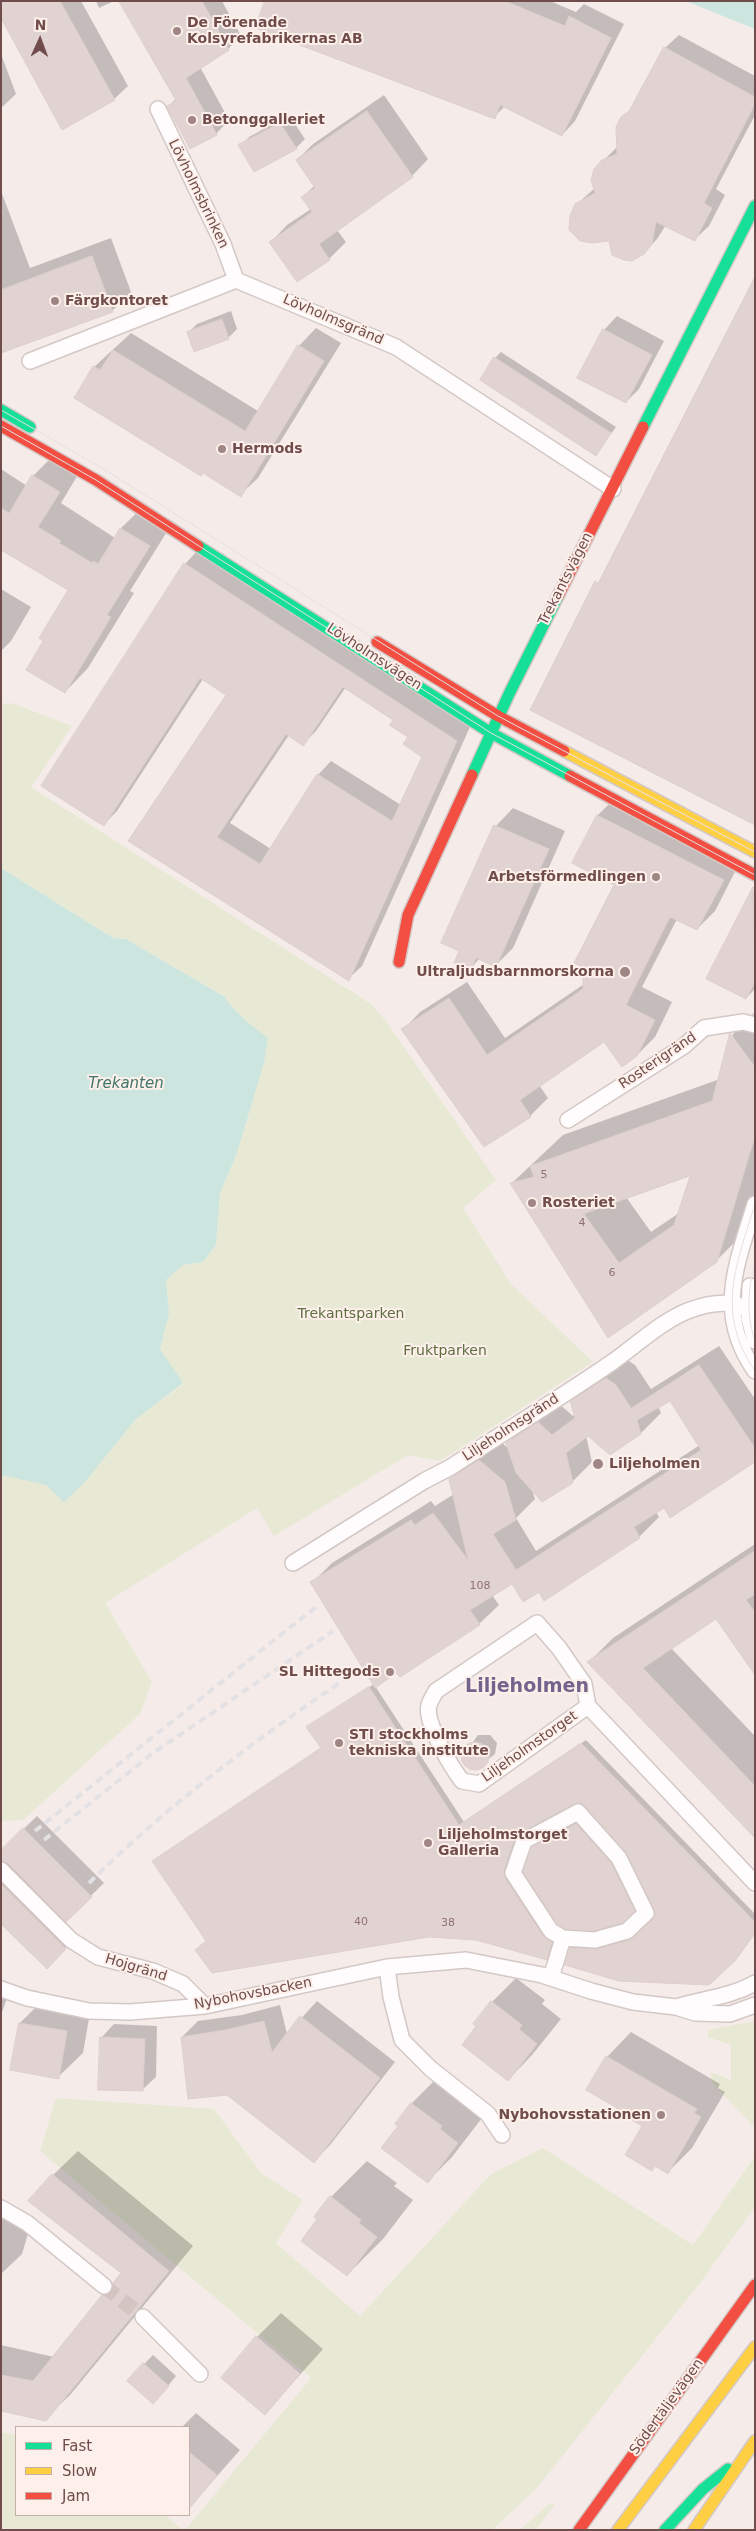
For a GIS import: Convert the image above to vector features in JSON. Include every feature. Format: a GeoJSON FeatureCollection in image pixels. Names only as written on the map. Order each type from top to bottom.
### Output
{"type":"FeatureCollection","features":[{"type":"Feature","properties":{"kind":"street","name":"Lövholmsbrinken"},"geometry":{"type":"LineString","coordinates":[[158,110],[223,244],[236,280]]}},
{"type":"Feature","properties":{"kind":"street","name":"Trekantsvägen"},"geometry":{"type":"LineString","coordinates":[[399,962],[408,915],[498,716],[755,206]]}},
{"type":"Feature","properties":{"kind":"street"},"geometry":{"type":"LineString","coordinates":[[30,361],[236,280]]}},
{"type":"Feature","properties":{"kind":"street","name":"Lövholmsgränd"},"geometry":{"type":"LineString","coordinates":[[236,280],[396,347],[613,489]]}},
{"type":"Feature","properties":{"kind":"street"},"geometry":{"type":"LineString","coordinates":[[1,410],[43,434]]}},
{"type":"Feature","properties":{"kind":"street","name":"Lövholmsvägen"},"geometry":{"type":"LineString","coordinates":[[1,426],[96,480],[491,733],[755,875]]}},
{"type":"Feature","properties":{"kind":"street","name":"Lövholmsvägen"},"geometry":{"type":"LineString","coordinates":[[364,634],[498,716],[755,852]]}},
{"type":"Feature","properties":{"kind":"street","name":"Rosterigränd"},"geometry":{"type":"LineString","coordinates":[[568,1120],[684,1046],[704,1028],[743,1022],[755,1025]]}},
{"type":"Feature","properties":{"kind":"street"},"geometry":{"type":"LineString","coordinates":[[755,1204],[736,1266],[730,1302],[739,1344],[755,1371]]}},
{"type":"Feature","properties":{"kind":"street"},"geometry":{"type":"LineString","coordinates":[[752,1283],[755,1341]]}},
{"type":"Feature","properties":{"kind":"street","name":"Liljeholmsgränd"},"geometry":{"type":"LineString","coordinates":[[293,1563],[424,1481],[451,1467],[611,1363],[673,1319],[690,1310],[730,1302],[752,1283]]}},
{"type":"Feature","properties":{"kind":"street"},"geometry":{"type":"LineString","coordinates":[[730,1302],[752,1312]]}},
{"type":"Feature","properties":{"kind":"street","name":"Liljeholmstorget"},"geometry":{"type":"LineString","coordinates":[[588,1706],[479,1784],[462,1781],[452,1768],[428,1717],[428,1706],[436,1691],[537,1623],[559,1648],[584,1684],[588,1706],[755,1883]]}},
{"type":"Feature","properties":{"kind":"street"},"geometry":{"type":"LineString","coordinates":[[578,1812],[619,1858],[646,1913],[627,1932],[595,1940],[563,1938],[551,1931],[513,1873],[524,1841],[578,1812]]}},
{"type":"Feature","properties":{"kind":"street","name":"Hojgränd"},"geometry":{"type":"LineString","coordinates":[[1,1870],[71,1940],[98,1957],[153,1971],[183,1984],[205,2006]]}},
{"type":"Feature","properties":{"kind":"street"},"geometry":{"type":"LineString","coordinates":[[551,1978],[563,1938]]}},
{"type":"Feature","properties":{"kind":"street","name":"Nybohovsbacken"},"geometry":{"type":"LineString","coordinates":[[1,1989],[27,1998],[89,2011],[130,2012],[205,2006],[387,1967],[466,1960],[551,1978],[625,2000],[676,2007],[695,2013],[730,2014],[755,2005]]}},
{"type":"Feature","properties":{"kind":"street"},"geometry":{"type":"LineString","coordinates":[[387,1967],[391,1997],[402,2040],[431,2070],[488,2114],[502,2135]]}},
{"type":"Feature","properties":{"kind":"street","name":"Nybohovsbacken"},"geometry":{"type":"LineString","coordinates":[[676,2007],[700,2000],[722,1997],[755,1983]]}},
{"type":"Feature","properties":{"kind":"street"},"geometry":{"type":"LineString","coordinates":[[1,2208],[27,2223],[104,2286]]}},
{"type":"Feature","properties":{"kind":"street","name":"Södertäljevägen"},"geometry":{"type":"LineString","coordinates":[[580,2528],[755,2285]]}},
{"type":"Feature","properties":{"kind":"street"},"geometry":{"type":"LineString","coordinates":[[143,2317],[200,2374]]}},
{"type":"Feature","properties":{"kind":"street"},"geometry":{"type":"LineString","coordinates":[[618,2530],[755,2347]]}},
{"type":"Feature","properties":{"kind":"street"},"geometry":{"type":"LineString","coordinates":[[694,2530],[755,2441]]}},
{"type":"Feature","properties":{"kind":"street"},"geometry":{"type":"LineString","coordinates":[[666,2530],[703,2489],[741,2459]]}},
{"type":"Feature","properties":{"kind":"green space","name":"Trekantsparken"},"geometry":{"type":"Polygon","coordinates":[[[12,703],[72,726],[31,787],[371,1004],[386,1021],[496,1180],[463,1208],[511,1284],[593,1362],[440,1461],[408,1455],[274,1536],[257,1508],[105,1603],[152,1682],[140,1714],[23,1820],[1,1821],[1,1475],[46,1485],[86,1481],[135,1420],[183,1384],[160,1349],[169,1313],[166,1280],[183,1265],[203,1262],[216,1245],[220,1193],[237,1153],[264,1063],[268,1040],[238,1013],[224,996],[126,939],[113,938],[1,868],[1,705],[12,703]]]}},
{"type":"Feature","properties":{"kind":"green space"},"geometry":{"type":"Polygon","coordinates":[[[755,2021],[755,2128],[711,2082],[711,2072],[731,2080],[731,2045],[708,2037],[708,2030],[755,2021]]]}},
{"type":"Feature","properties":{"kind":"green space"},"geometry":{"type":"Polygon","coordinates":[[[56,2098],[214,2109],[261,2173],[303,2200],[276,2243],[360,2316],[491,2174],[543,2148],[693,2245],[755,2156],[755,2207],[700,2283],[537,2488],[492,2530],[185,2530],[311,2378],[40,2151],[56,2098]]]}},
{"type":"Feature","properties":{"kind":"green space"},"geometry":{"type":"Polygon","coordinates":[[[1,2432],[15,2435],[15,2516],[166,2516],[183,2530],[1,2530],[1,2432]]]}},
{"type":"Feature","properties":{"kind":"green space"},"geometry":{"type":"Polygon","coordinates":[[[550,2503],[555,2504],[536,2530],[520,2530],[550,2503]]]}},
{"type":"Feature","properties":{"kind":"water"},"geometry":{"type":"Polygon","coordinates":[[[686,1],[755,1],[755,29],[686,1]]]}},
{"type":"Feature","properties":{"kind":"water","name":"Trekanten"},"geometry":{"type":"Polygon","coordinates":[[[1,868],[113,938],[126,939],[225,997],[238,1013],[268,1039],[264,1063],[237,1153],[220,1193],[216,1245],[203,1262],[183,1265],[166,1280],[169,1313],[160,1349],[183,1383],[135,1420],[86,1481],[64,1502],[46,1485],[1,1475],[1,868]]]}},
{"type":"Feature","properties":{"kind":"building"},"geometry":{"type":"Polygon","coordinates":[[[1,1],[60,1],[115,100],[62,130],[1,18],[1,1]]]}},
{"type":"Feature","properties":{"kind":"building","name":"De Förenade Kolsyrefabrikernas AB"},"geometry":{"type":"Polygon","coordinates":[[[119,1],[202,1],[229,50],[186,78],[217,135],[190,149],[167,106],[176,101],[119,1]]]}},
{"type":"Feature","properties":{"kind":"building"},"geometry":{"type":"Polygon","coordinates":[[[265,1],[505,1],[565,26],[569,16],[611,38],[562,136],[500,105],[495,119],[255,28],[265,1]]]}},
{"type":"Feature","properties":{"kind":"building"},"geometry":{"type":"Polygon","coordinates":[[[664,47],[755,97],[755,104],[704,203],[712,208],[695,241],[656,222],[652,244],[644,254],[632,261],[624,260],[612,255],[609,241],[592,243],[580,241],[569,230],[570,216],[575,204],[595,193],[591,180],[594,169],[602,160],[617,154],[616,127],[621,117],[629,111],[664,47]]]}},
{"type":"Feature","properties":{"kind":"building"},"geometry":{"type":"Polygon","coordinates":[[[367,111],[413,177],[319,244],[330,260],[297,282],[269,242],[312,212],[301,197],[315,188],[296,160],[367,111]]]}},
{"type":"Feature","properties":{"kind":"building"},"geometry":{"type":"Polygon","coordinates":[[[280,123],[297,149],[254,172],[238,145],[280,123]]]}},
{"type":"Feature","properties":{"kind":"building","name":"Färgkontoret"},"geometry":{"type":"Polygon","coordinates":[[[92,256],[113,312],[1,353],[1,290],[92,256]]]}},
{"type":"Feature","properties":{"kind":"building"},"geometry":{"type":"Polygon","coordinates":[[[755,277],[755,825],[530,710],[595,581],[598,583],[755,277]]]}},
{"type":"Feature","properties":{"kind":"building"},"geometry":{"type":"Polygon","coordinates":[[[222,319],[229,339],[194,352],[187,332],[222,319]]]}},
{"type":"Feature","properties":{"kind":"building"},"geometry":{"type":"Polygon","coordinates":[[[603,329],[652,355],[626,403],[577,378],[603,329]]]}},
{"type":"Feature","properties":{"kind":"building"},"geometry":{"type":"Polygon","coordinates":[[[298,345],[324,361],[241,497],[203,473],[201,476],[74,398],[93,366],[100,370],[113,350],[245,431],[298,345]]]}},
{"type":"Feature","properties":{"kind":"building"},"geometry":{"type":"Polygon","coordinates":[[[494,357],[611,433],[596,456],[480,380],[494,357]]]}},
{"type":"Feature","properties":{"kind":"building"},"geometry":{"type":"Polygon","coordinates":[[[32,475],[60,492],[38,527],[61,541],[59,543],[92,563],[93,561],[98,564],[120,528],[150,546],[107,615],[111,617],[65,693],[26,670],[43,641],[39,638],[68,590],[1,550],[1,508],[9,513],[32,475]]]}},
{"type":"Feature","properties":{"kind":"building"},"geometry":{"type":"Polygon","coordinates":[[[184,563],[457,741],[349,981],[128,841],[226,695],[200,678],[104,826],[41,786],[184,563]],[[343,687],[303,746],[286,734],[217,837],[260,864],[317,774],[392,821],[422,757],[403,744],[408,737],[389,725],[393,720],[343,687]]]}},
{"type":"Feature","properties":{"kind":"building"},"geometry":{"type":"Polygon","coordinates":[[[597,815],[724,880],[697,930],[670,917],[626,1005],[655,1020],[637,1056],[622,1067],[604,1042],[520,1100],[531,1117],[484,1147],[401,1029],[449,998],[487,1055],[583,989],[583,967],[574,963],[614,885],[572,863],[597,815]]]}},
{"type":"Feature","properties":{"kind":"building"},"geometry":{"type":"Polygon","coordinates":[[[494,825],[549,849],[496,967],[476,958],[470,970],[454,963],[459,951],[441,943],[494,825]]]}},
{"type":"Feature","properties":{"kind":"building"},"geometry":{"type":"Polygon","coordinates":[[[753,887],[755,982],[746,999],[706,979],[753,887]]]}},
{"type":"Feature","properties":{"kind":"building"},"geometry":{"type":"Polygon","coordinates":[[[730,1033],[755,1067],[755,1136],[717,1262],[608,1338],[510,1183],[534,1177],[530,1166],[712,1101],[730,1033]],[[690,1176],[584,1214],[619,1263],[674,1225],[690,1176]]]}},
{"type":"Feature","properties":{"kind":"building"},"geometry":{"type":"Polygon","coordinates":[[[699,1365],[755,1448],[755,1462],[670,1518],[664,1508],[634,1527],[640,1538],[544,1601],[539,1592],[523,1602],[512,1584],[470,1610],[480,1625],[400,1677],[396,1673],[375,1688],[310,1582],[411,1520],[415,1525],[433,1513],[468,1560],[449,1479],[479,1460],[505,1482],[516,1520],[493,1534],[516,1570],[701,1450],[670,1401],[637,1420],[641,1434],[610,1455],[588,1436],[566,1453],[573,1483],[542,1502],[516,1473],[506,1443],[538,1422],[552,1435],[575,1418],[570,1401],[606,1378],[616,1385],[631,1408],[699,1365]]]}},
{"type":"Feature","properties":{"kind":"building"},"geometry":{"type":"Polygon","coordinates":[[[755,1551],[755,1594],[746,1600],[755,1612],[755,1675],[716,1619],[643,1668],[755,1786],[755,1838],[587,1662],[755,1551]]]}},
{"type":"Feature","properties":{"kind":"building","name":"Liljeholmstorget Galleria"},"geometry":{"type":"Polygon","coordinates":[[[369,1687],[459,1825],[581,1743],[755,1922],[755,1933],[735,1961],[709,1985],[619,1981],[565,1965],[570,1948],[597,1949],[630,1940],[652,1920],[655,1914],[626,1852],[585,1806],[577,1803],[519,1833],[515,1838],[504,1870],[505,1878],[543,1936],[552,1942],[547,1960],[476,1940],[429,1937],[212,1973],[195,1950],[206,1941],[152,1861],[321,1748],[306,1727],[369,1687]]]}},
{"type":"Feature","properties":{"kind":"building"},"geometry":{"type":"Polygon","coordinates":[[[475,1742],[485,1746],[489,1756],[485,1766],[475,1770],[465,1766],[461,1756],[465,1746],[475,1742]]]}},
{"type":"Feature","properties":{"kind":"building"},"geometry":{"type":"Polygon","coordinates":[[[576,1824],[611,1863],[635,1911],[622,1923],[594,1931],[566,1929],[558,1924],[523,1872],[532,1848],[576,1824]]]}},
{"type":"Feature","properties":{"kind":"building"},"geometry":{"type":"Polygon","coordinates":[[[23,1828],[92,1897],[66,1922],[8,1863],[1,1861],[1,1850],[23,1828]]]}},
{"type":"Feature","properties":{"kind":"building"},"geometry":{"type":"Polygon","coordinates":[[[1,1884],[66,1949],[47,1969],[1,1924],[1,1884]]]}},
{"type":"Feature","properties":{"kind":"building"},"geometry":{"type":"Polygon","coordinates":[[[491,2001],[522,2025],[519,2029],[537,2044],[508,2081],[462,2045],[476,2026],[473,2024],[491,2001]]]}},
{"type":"Feature","properties":{"kind":"building"},"geometry":{"type":"Polygon","coordinates":[[[300,2016],[380,2078],[314,2163],[227,2095],[188,2099],[181,2037],[264,2021],[272,2052],[300,2016]]]}},
{"type":"Feature","properties":{"kind":"building"},"geometry":{"type":"Polygon","coordinates":[[[19,2023],[67,2031],[59,2079],[10,2070],[19,2023]]]}},
{"type":"Feature","properties":{"kind":"building"},"geometry":{"type":"Polygon","coordinates":[[[100,2037],[145,2039],[143,2091],[98,2090],[100,2037]]]}},
{"type":"Feature","properties":{"kind":"building","name":"Nybohovsstationen"},"geometry":{"type":"Polygon","coordinates":[[[606,2056],[697,2109],[694,2113],[701,2117],[668,2174],[655,2166],[652,2171],[625,2155],[642,2126],[616,2110],[617,2108],[586,2090],[606,2056]]]}},
{"type":"Feature","properties":{"kind":"building"},"geometry":{"type":"Polygon","coordinates":[[[411,2103],[442,2126],[440,2129],[458,2143],[428,2183],[381,2148],[398,2126],[395,2124],[411,2103]]]}},
{"type":"Feature","properties":{"kind":"building"},"geometry":{"type":"Polygon","coordinates":[[[52,2174],[169,2271],[46,2421],[1,2411],[1,2375],[33,2381],[102,2295],[111,2292],[113,2283],[121,2273],[28,2201],[52,2174]]]}},
{"type":"Feature","properties":{"kind":"building"},"geometry":{"type":"Polygon","coordinates":[[[330,2196],[361,2220],[359,2223],[377,2237],[347,2276],[301,2241],[317,2219],[314,2217],[330,2196]]]}},
{"type":"Feature","properties":{"kind":"building"},"geometry":{"type":"Polygon","coordinates":[[[256,2336],[300,2374],[265,2415],[221,2378],[256,2336]]]}},
{"type":"Feature","properties":{"kind":"building"},"geometry":{"type":"Polygon","coordinates":[[[143,2363],[169,2386],[153,2404],[127,2381],[143,2363]]]}},
{"type":"Feature","properties":{"kind":"building"},"geometry":{"type":"Polygon","coordinates":[[[190,2453],[217,2475],[190,2508],[190,2453]]]}},
{"type":"Feature","properties":{"kind":"tunnel"},"geometry":{"type":"LineString","coordinates":[[104,2286],[143,2317]]}},
{"type":"Feature","properties":{"kind":"tram line"},"geometry":{"type":"LineString","coordinates":[[1,410],[102,468],[498,716],[755,852]]}},
{"type":"Feature","properties":{"kind":"tram line"},"geometry":{"type":"LineString","coordinates":[[1,426],[96,480],[491,733],[755,875]]}},
{"type":"Feature","properties":{"kind":"tram line"},"geometry":{"type":"LineString","coordinates":[[755,1204],[736,1269],[732,1309],[735,1329],[743,1350],[755,1371]]}},
{"type":"Feature","properties":{"kind":"tram line"},"geometry":{"type":"LineString","coordinates":[[755,1262],[749,1302],[750,1321],[755,1341]]}},
{"type":"Feature","properties":{"kind":"railway"},"geometry":{"type":"LineString","coordinates":[[35,1831],[317,1606]]}},
{"type":"Feature","properties":{"kind":"railway"},"geometry":{"type":"LineString","coordinates":[[44,1840],[153,1753],[333,1631]]}},
{"type":"Feature","properties":{"kind":"railway"},"geometry":{"type":"LineString","coordinates":[[89,1883],[120,1853],[185,1797],[252,1745],[357,1671]]}},
{"type":"Feature","properties":{"kind":"traffic: fast"},"geometry":{"type":"LineString","coordinates":[[643,427],[755,206]]}},
{"type":"Feature","properties":{"kind":"traffic: fast"},"geometry":{"type":"LineString","coordinates":[[1,410],[30,427]]}},
{"type":"Feature","properties":{"kind":"traffic: fast"},"geometry":{"type":"LineString","coordinates":[[198,546],[491,733],[570,776]]}},
{"type":"Feature","properties":{"kind":"traffic: fast"},"geometry":{"type":"LineString","coordinates":[[472,775],[509,694],[558,596]]}},
{"type":"Feature","properties":{"kind":"traffic: fast"},"geometry":{"type":"LineString","coordinates":[[665,2530],[703,2489],[728,2469]]}},
{"type":"Feature","properties":{"kind":"traffic: slow"},"geometry":{"type":"LineString","coordinates":[[564,751],[755,852]]}},
{"type":"Feature","properties":{"kind":"traffic: slow"},"geometry":{"type":"LineString","coordinates":[[618,2530],[755,2347]]}},
{"type":"Feature","properties":{"kind":"traffic: slow"},"geometry":{"type":"LineString","coordinates":[[694,2530],[755,2441]]}},
{"type":"Feature","properties":{"kind":"traffic: jam"},"geometry":{"type":"LineString","coordinates":[[1,426],[96,480],[198,546]]}},
{"type":"Feature","properties":{"kind":"traffic: jam"},"geometry":{"type":"LineString","coordinates":[[558,596],[643,427]]}},
{"type":"Feature","properties":{"kind":"traffic: jam"},"geometry":{"type":"LineString","coordinates":[[377,642],[498,716],[564,751]]}},
{"type":"Feature","properties":{"kind":"traffic: jam"},"geometry":{"type":"LineString","coordinates":[[399,962],[408,915],[472,775]]}},
{"type":"Feature","properties":{"kind":"traffic: jam"},"geometry":{"type":"LineString","coordinates":[[570,776],[755,875]]}},
{"type":"Feature","properties":{"kind":"traffic: jam"},"geometry":{"type":"LineString","coordinates":[[579,2530],[755,2285]]}},
{"type":"Feature","properties":{"kind":"place","name":"De Förenade Kolsyrefabrikernas AB"},"geometry":{"type":"Point","coordinates":[177,31]}},
{"type":"Feature","properties":{"kind":"place","name":"Betonggalleriet"},"geometry":{"type":"Point","coordinates":[192,120]}},
{"type":"Feature","properties":{"kind":"place","name":"Färgkontoret"},"geometry":{"type":"Point","coordinates":[55,301]}},
{"type":"Feature","properties":{"kind":"place","name":"Hermods"},"geometry":{"type":"Point","coordinates":[222,449]}},
{"type":"Feature","properties":{"kind":"place","name":"Arbetsförmedlingen"},"geometry":{"type":"Point","coordinates":[656,877]}},
{"type":"Feature","properties":{"kind":"place","name":"Ultraljudsbarnmorskorna"},"geometry":{"type":"Point","coordinates":[625,972]}},
{"type":"Feature","properties":{"kind":"place","name":"Rosteriet"},"geometry":{"type":"Point","coordinates":[532,1203]}},
{"type":"Feature","properties":{"kind":"place","name":"Liljeholmen"},"geometry":{"type":"Point","coordinates":[598,1464]}},
{"type":"Feature","properties":{"kind":"place","name":"SL Hittegods"},"geometry":{"type":"Point","coordinates":[390,1672]}},
{"type":"Feature","properties":{"kind":"place","name":"STI stockholms tekniska institute"},"geometry":{"type":"Point","coordinates":[339,1743]}},
{"type":"Feature","properties":{"kind":"place","name":"Liljeholmstorget Galleria"},"geometry":{"type":"Point","coordinates":[428,1843]}},
{"type":"Feature","properties":{"kind":"place","name":"Nybohovsstationen"},"geometry":{"type":"Point","coordinates":[661,2115]}},
{"type":"Feature","properties":{"kind":"district","name":"Liljeholmen"},"geometry":{"type":"Point","coordinates":[527,1687]}},
{"type":"Feature","properties":{"kind":"park label","name":"Fruktparken"},"geometry":{"type":"Point","coordinates":[445,1351]}}]}
